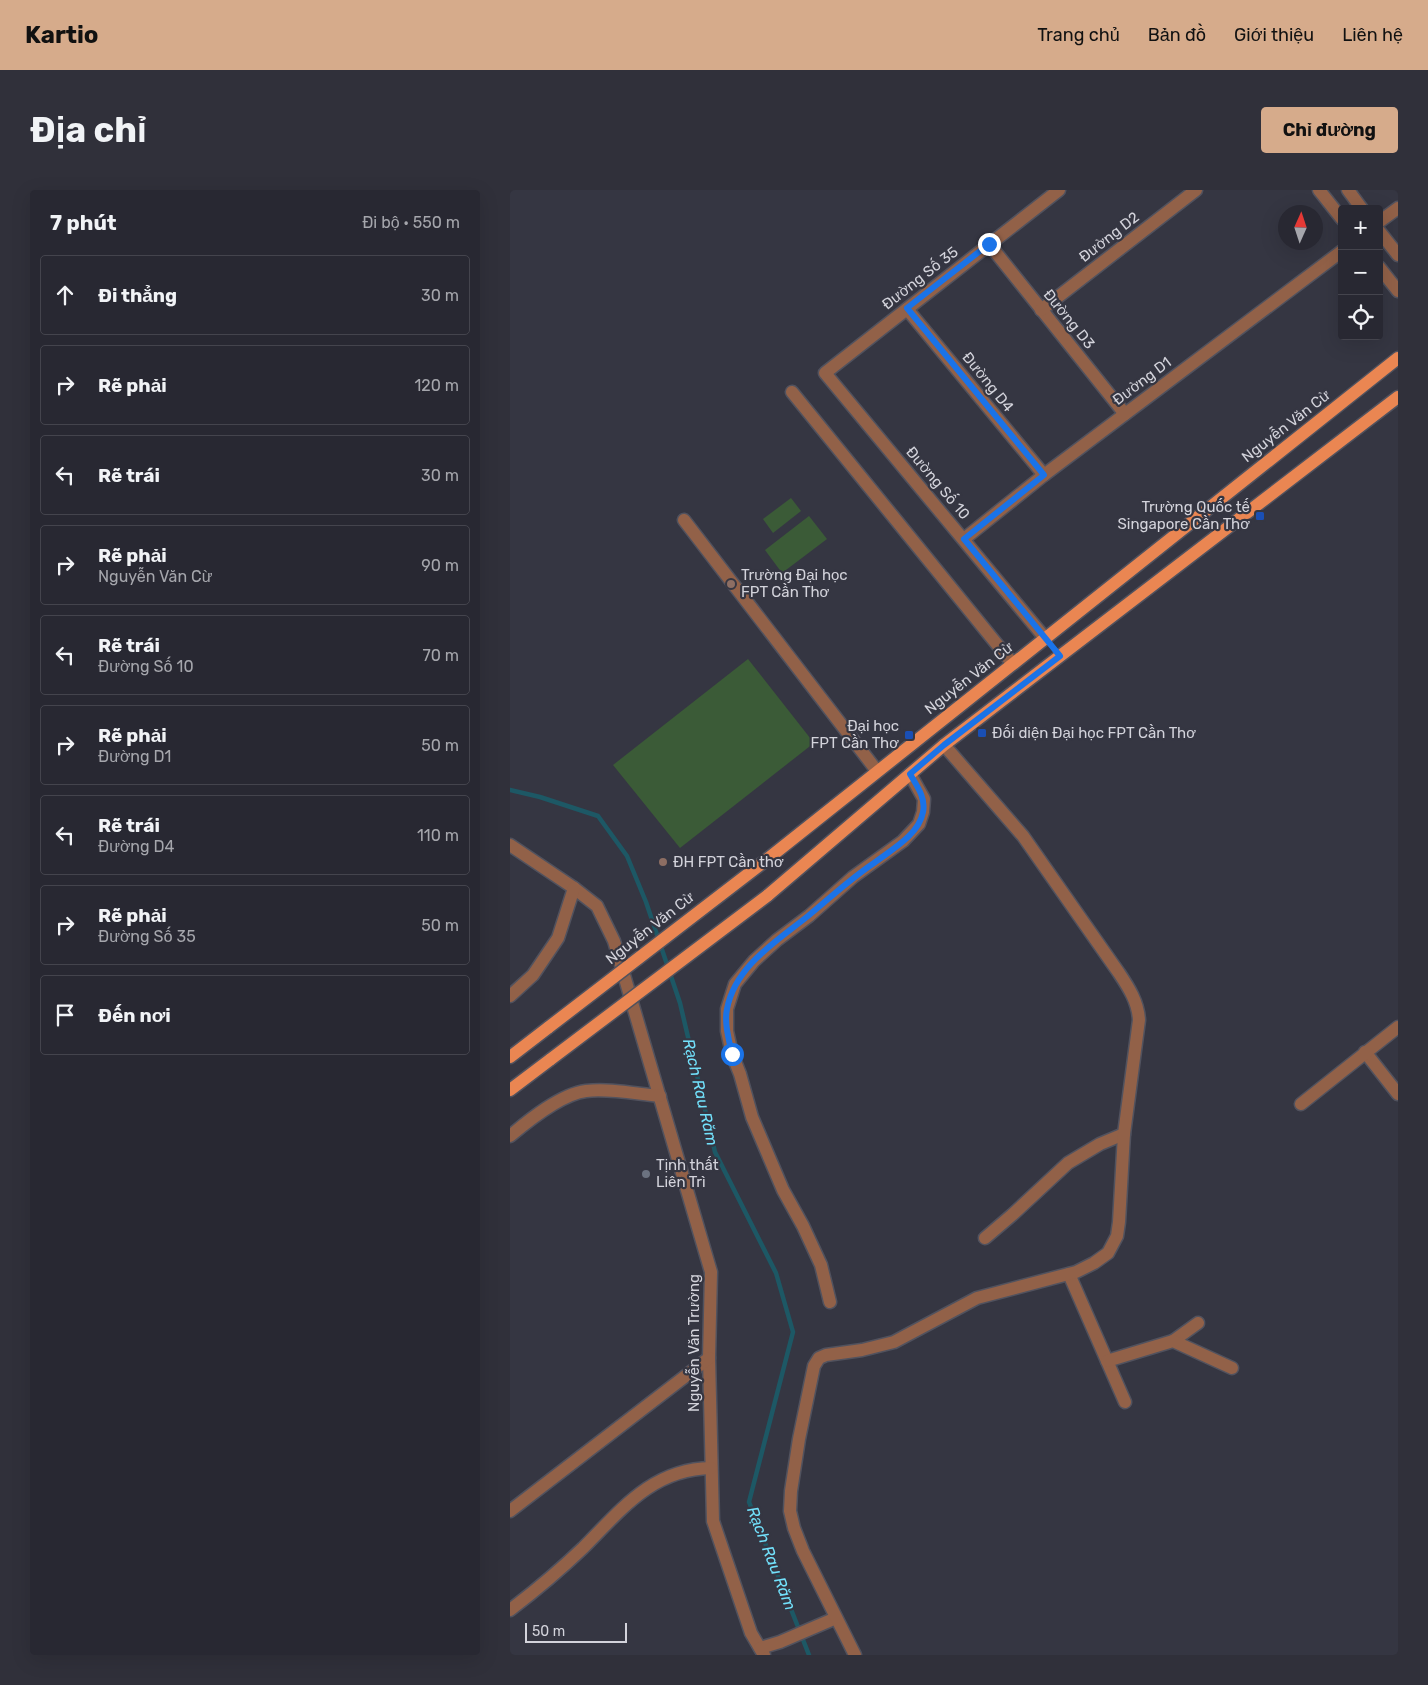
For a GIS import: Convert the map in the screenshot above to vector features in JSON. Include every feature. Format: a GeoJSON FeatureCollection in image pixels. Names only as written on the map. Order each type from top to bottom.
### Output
{"type":"FeatureCollection","features":[{"type":"Feature","properties":{"kind":"main road","name":"Nguyễn Văn Cừ"},"geometry":{"type":"LineString","coordinates":[[510,1057],[765,861],[1398,358]]}},
{"type":"Feature","properties":{"kind":"main road"},"geometry":{"type":"LineString","coordinates":[[510,1090],[767,896],[944,745],[1398,397]]}},
{"type":"Feature","properties":{"kind":"main road"},"geometry":{"type":"LineString","coordinates":[[1045,638],[1060,656]]}},
{"type":"Feature","properties":{"kind":"street","name":"Đường Số 35"},"geometry":{"type":"LineString","coordinates":[[825,373],[1059,190]]}},
{"type":"Feature","properties":{"kind":"street","name":"Đường D2"},"geometry":{"type":"LineString","coordinates":[[1041,310],[1196,190]]}},
{"type":"Feature","properties":{"kind":"street"},"geometry":{"type":"LineString","coordinates":[[1319,190],[1338,214]]}},
{"type":"Feature","properties":{"kind":"street"},"geometry":{"type":"LineString","coordinates":[[1348,190],[1359,205]]}},
{"type":"Feature","properties":{"kind":"street"},"geometry":{"type":"LineString","coordinates":[[1383,219],[1398,208]]}},
{"type":"Feature","properties":{"kind":"street"},"geometry":{"type":"LineString","coordinates":[[1383,236],[1398,256]]}},
{"type":"Feature","properties":{"kind":"street","name":"Đường D3"},"geometry":{"type":"LineString","coordinates":[[989,244],[1125,414]]}},
{"type":"Feature","properties":{"kind":"street","name":"Đường D1"},"geometry":{"type":"LineString","coordinates":[[964,539],[1044,475],[1338,254]]}},
{"type":"Feature","properties":{"kind":"street"},"geometry":{"type":"LineString","coordinates":[[1383,272],[1398,291]]}},
{"type":"Feature","properties":{"kind":"street","name":"Đường D4"},"geometry":{"type":"LineString","coordinates":[[907,308],[1044,475]]}},
{"type":"Feature","properties":{"kind":"street","name":"Đường Số 10"},"geometry":{"type":"LineString","coordinates":[[825,373],[1045,638]]}},
{"type":"Feature","properties":{"kind":"street"},"geometry":{"type":"LineString","coordinates":[[792,392],[1013,664]]}},
{"type":"Feature","properties":{"kind":"street"},"geometry":{"type":"LineString","coordinates":[[684,520],[877,771]]}},
{"type":"Feature","properties":{"kind":"street"},"geometry":{"type":"LineString","coordinates":[[855,1655],[831,1621],[802,1551],[790,1512],[798,1438],[814,1366],[819,1358],[826,1355],[862,1350],[894,1342],[977,1298],[1069,1274],[1094,1263],[1108,1253],[1117,1236],[1124,1134],[1139,1020],[1138,1011],[1131,992],[1023,836],[944,745]]}},
{"type":"Feature","properties":{"kind":"street"},"geometry":{"type":"LineString","coordinates":[[830,1302],[821,1265],[803,1226],[783,1190],[752,1116],[732,1054],[727,1031],[727,1009],[735,984],[754,961],[853,877],[904,841],[919,824],[923,812],[924,799],[910,774]]}},
{"type":"Feature","properties":{"kind":"street","name":"Nguyễn Văn Trường"},"geometry":{"type":"LineString","coordinates":[[510,845],[598,906],[614,941],[711,1272],[709,1358],[713,1521],[750,1633],[762,1652]]}},
{"type":"Feature","properties":{"kind":"street"},"geometry":{"type":"LineString","coordinates":[[510,996],[533,975],[558,938],[574,888]]}},
{"type":"Feature","properties":{"kind":"street"},"geometry":{"type":"LineString","coordinates":[[1300,1104],[1398,1027]]}},
{"type":"Feature","properties":{"kind":"street"},"geometry":{"type":"LineString","coordinates":[[1365,1052],[1398,1094]]}},
{"type":"Feature","properties":{"kind":"street"},"geometry":{"type":"LineString","coordinates":[[510,1136],[529,1120],[553,1105],[586,1091],[660,1096]]}},
{"type":"Feature","properties":{"kind":"street"},"geometry":{"type":"LineString","coordinates":[[985,1238],[1068,1163],[1100,1144],[1124,1134]]}},
{"type":"Feature","properties":{"kind":"street"},"geometry":{"type":"LineString","coordinates":[[1069,1274],[1125,1402]]}},
{"type":"Feature","properties":{"kind":"street"},"geometry":{"type":"LineString","coordinates":[[1107,1361],[1173,1341],[1198,1323]]}},
{"type":"Feature","properties":{"kind":"street"},"geometry":{"type":"LineString","coordinates":[[1173,1341],[1232,1368]]}},
{"type":"Feature","properties":{"kind":"street"},"geometry":{"type":"LineString","coordinates":[[510,1511],[709,1358]]}},
{"type":"Feature","properties":{"kind":"street"},"geometry":{"type":"LineString","coordinates":[[510,1610],[581,1549],[639,1493],[656,1482],[678,1472],[697,1468],[712,1468]]}},
{"type":"Feature","properties":{"kind":"street"},"geometry":{"type":"LineString","coordinates":[[762,1652],[780,1642],[831,1621]]}},
{"type":"Feature","properties":{"kind":"green space"},"geometry":{"type":"Polygon","coordinates":[[[791,498],[801,511],[773,533],[763,519],[791,498]]]}},
{"type":"Feature","properties":{"kind":"green space"},"geometry":{"type":"Polygon","coordinates":[[[809,516],[827,539],[782,573],[765,550],[809,516]]]}},
{"type":"Feature","properties":{"kind":"green space"},"geometry":{"type":"Polygon","coordinates":[[[748,659],[814,743],[680,848],[613,765],[748,659]]]}},
{"type":"Feature","properties":{"kind":"waterway","name":"Rạch Rau Răm"},"geometry":{"type":"LineString","coordinates":[[510,790],[540,797],[598,816],[627,856],[646,902],[680,1003],[715,1152],[776,1273],[793,1332],[749,1502],[809,1655]]}},
{"type":"Feature","properties":{"kind":"place","name":"Trường Quốc tế Singapore Cần Thơ"},"geometry":{"type":"Point","coordinates":[1260,516]}},
{"type":"Feature","properties":{"kind":"place","name":"Trường Đại học FPT Cần Thơ"},"geometry":{"type":"Point","coordinates":[731,584]}},
{"type":"Feature","properties":{"kind":"place","name":"Đối diện Đại học FPT Cần Thơ"},"geometry":{"type":"Point","coordinates":[982,733]}},
{"type":"Feature","properties":{"kind":"place","name":"Đại học FPT Cần Thơ"},"geometry":{"type":"Point","coordinates":[909,735]}},
{"type":"Feature","properties":{"kind":"place","name":"ĐH FPT Cần thơ"},"geometry":{"type":"Point","coordinates":[663,862]}},
{"type":"Feature","properties":{"kind":"place","name":"Tịnh thất Liên Trì"},"geometry":{"type":"Point","coordinates":[646,1174]}},
{"type":"Feature","properties":{"kind":"route"},"geometry":{"type":"LineString","coordinates":[[732,1054],[727,1031],[727,1009],[735,984],[754,961],[777,940],[809,916],[853,877],[904,841],[919,824],[923,812],[924,799],[910,774],[944,745],[1060,656],[964,539],[1044,475],[907,308],[989,244]]}}]}
